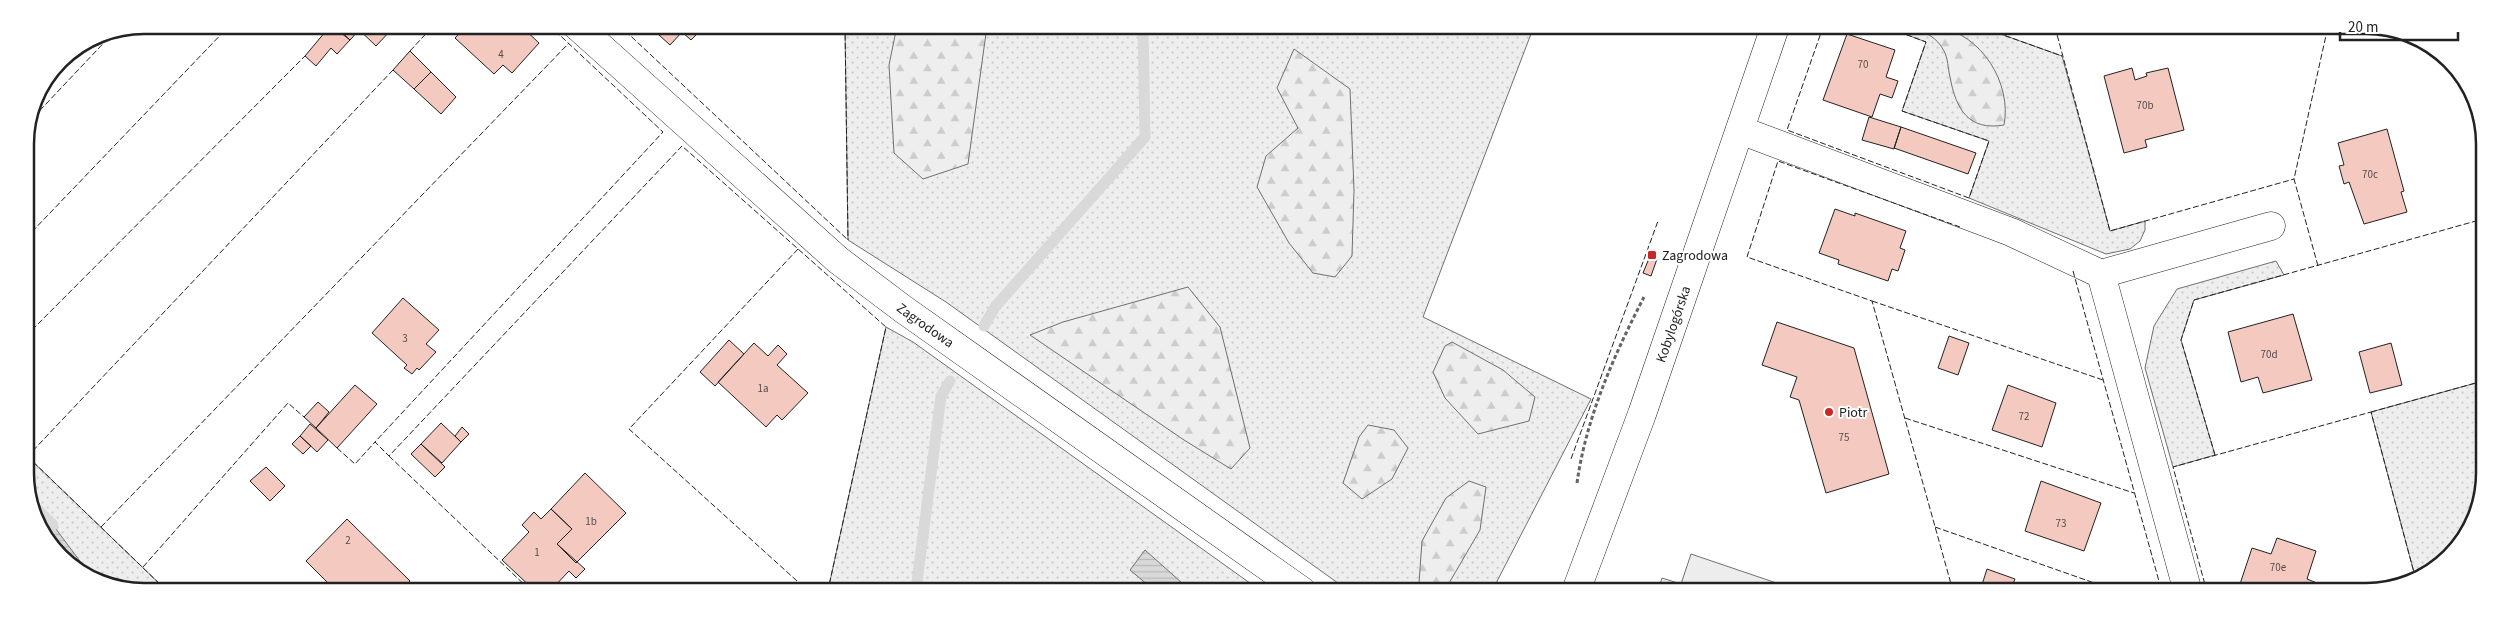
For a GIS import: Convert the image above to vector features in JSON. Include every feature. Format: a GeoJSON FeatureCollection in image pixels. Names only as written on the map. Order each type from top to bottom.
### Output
{"type":"FeatureCollection","features":[{"type":"Feature","properties":{"kind":"street","name":"Zagrodowa"},"geometry":{"type":"LineString","coordinates":[[585,34],[838,260],[931,329],[1291,583]]}},
{"type":"Feature","properties":{"kind":"street","name":"Kobylogórska"},"geometry":{"type":"LineString","coordinates":[[1579,583],[1642,414],[1773,34]]}},
{"type":"Feature","properties":{"kind":"street"},"geometry":{"type":"LineString","coordinates":[[1740,130],[2011,232],[2101,274],[2271,226]]}},
{"type":"Feature","properties":{"kind":"street"},"geometry":{"type":"LineString","coordinates":[[2101,274],[2186,583]]}},
{"type":"Feature","properties":{"kind":"green space"},"geometry":{"type":"Polygon","coordinates":[[[845,34],[1531,34],[1423,317],[1591,399],[1496,583],[1338,583],[946,302],[848,240],[845,34]]]}},
{"type":"Feature","properties":{"kind":"green space"},"geometry":{"type":"Polygon","coordinates":[[[895,34],[986,34],[968,164],[923,179],[894,153],[889,65],[895,34]]]}},
{"type":"Feature","properties":{"kind":"green space"},"geometry":{"type":"Polygon","coordinates":[[[1905,34],[2001,34],[2062,56],[2110,231],[2145,221],[2145,230],[2140,241],[2130,249],[2106,254],[1969,198],[1989,141],[1902,111],[1926,42],[1905,34]]]}},
{"type":"Feature","properties":{"kind":"green space"},"geometry":{"type":"Polygon","coordinates":[[[1926,34],[1958,34],[1980,50],[1990,63],[2003,93],[2004,125],[1982,125],[1966,116],[1956,99],[1944,51],[1938,42],[1926,34]]]}},
{"type":"Feature","properties":{"kind":"green space"},"geometry":{"type":"Polygon","coordinates":[[[1294,49],[1350,89],[1354,190],[1352,256],[1335,277],[1313,273],[1289,243],[1257,187],[1266,156],[1298,128],[1277,88],[1294,49]]]}},
{"type":"Feature","properties":{"kind":"green space"},"geometry":{"type":"Polygon","coordinates":[[[2276,261],[2284,275],[2194,300],[2181,340],[2215,455],[2173,467],[2145,368],[2154,326],[2177,289],[2276,261]]]}},
{"type":"Feature","properties":{"kind":"green space"},"geometry":{"type":"Polygon","coordinates":[[[1188,287],[1220,327],[1250,448],[1231,469],[1184,440],[1030,335],[1063,322],[1188,287]]]}},
{"type":"Feature","properties":{"kind":"green space"},"geometry":{"type":"Polygon","coordinates":[[[886,327],[913,342],[1250,583],[830,583],[886,327]]]}},
{"type":"Feature","properties":{"kind":"green space"},"geometry":{"type":"Polygon","coordinates":[[[1452,342],[1503,370],[1535,397],[1529,421],[1478,434],[1445,398],[1433,372],[1445,346],[1452,342]]]}},
{"type":"Feature","properties":{"kind":"green space"},"geometry":{"type":"Polygon","coordinates":[[[2476,383],[2476,481],[2470,509],[2462,528],[2454,540],[2439,556],[2414,572],[2371,412],[2476,383]]]}},
{"type":"Feature","properties":{"kind":"green space"},"geometry":{"type":"Polygon","coordinates":[[[1368,425],[1394,430],[1408,448],[1392,479],[1362,499],[1343,483],[1359,437],[1368,425]]]}},
{"type":"Feature","properties":{"kind":"green space"},"geometry":{"type":"Polygon","coordinates":[[[34,463],[159,583],[136,583],[108,577],[95,572],[71,556],[56,540],[45,522],[36,495],[34,463]]]}},
{"type":"Feature","properties":{"kind":"green space"},"geometry":{"type":"Polygon","coordinates":[[[1469,481],[1486,487],[1480,530],[1449,583],[1419,583],[1422,541],[1446,498],[1469,481]]]}},
{"type":"Feature","properties":{"kind":"shaded area"},"geometry":{"type":"Polygon","coordinates":[[[53,525],[83,565],[66,551],[49,530],[53,525]]]}},
{"type":"Feature","properties":{"kind":"shaded area"},"geometry":{"type":"Polygon","coordinates":[[[1145,550],[1182,583],[1145,583],[1130,570],[1145,550]]]}},
{"type":"Feature","properties":{"kind":"shaded area"},"geometry":{"type":"Polygon","coordinates":[[[1691,554],[1776,583],[1681,583],[1691,554]]]}},
{"type":"Feature","properties":{"kind":"shaded area"},"geometry":{"type":"Polygon","coordinates":[[[1662,578],[1678,583],[1660,583],[1662,578]]]}},
{"type":"Feature","properties":{"kind":"building"},"geometry":{"type":"Polygon","coordinates":[[[323,34],[342,34],[350,40],[337,54],[331,48],[316,66],[305,56],[323,34]]]}},
{"type":"Feature","properties":{"kind":"building"},"geometry":{"type":"Polygon","coordinates":[[[344,34],[355,34],[350,40],[344,34]]]}},
{"type":"Feature","properties":{"kind":"building"},"geometry":{"type":"Polygon","coordinates":[[[363,34],[387,34],[376,46],[363,34]]]}},
{"type":"Feature","properties":{"kind":"building"},"geometry":{"type":"Polygon","coordinates":[[[459,34],[530,34],[539,43],[512,73],[503,65],[494,74],[455,38],[459,34]]]}},
{"type":"Feature","properties":{"kind":"building"},"geometry":{"type":"Polygon","coordinates":[[[658,34],[680,34],[670,45],[658,34]]]}},
{"type":"Feature","properties":{"kind":"building"},"geometry":{"type":"Polygon","coordinates":[[[684,34],[697,34],[691,40],[684,34]]]}},
{"type":"Feature","properties":{"kind":"building"},"geometry":{"type":"Polygon","coordinates":[[[1847,34],[1895,50],[1886,77],[1898,81],[1892,98],[1880,94],[1872,117],[1823,100],[1847,34]]]}},
{"type":"Feature","properties":{"kind":"building"},"geometry":{"type":"Polygon","coordinates":[[[410,51],[431,72],[414,89],[393,70],[410,51]]]}},
{"type":"Feature","properties":{"kind":"building"},"geometry":{"type":"Polygon","coordinates":[[[2132,68],[2135,80],[2147,76],[2146,73],[2168,68],[2184,130],[2145,140],[2147,147],[2124,153],[2104,76],[2132,68]]]}},
{"type":"Feature","properties":{"kind":"building"},"geometry":{"type":"Polygon","coordinates":[[[431,72],[456,97],[441,114],[414,89],[431,72]]]}},
{"type":"Feature","properties":{"kind":"building"},"geometry":{"type":"Polygon","coordinates":[[[1869,117],[1901,127],[1894,149],[1862,140],[1869,117]]]}},
{"type":"Feature","properties":{"kind":"building"},"geometry":{"type":"Polygon","coordinates":[[[1901,127],[1976,153],[1968,174],[1894,148],[1901,127]]]}},
{"type":"Feature","properties":{"kind":"building"},"geometry":{"type":"Polygon","coordinates":[[[2387,129],[2404,191],[2401,192],[2407,212],[2364,224],[2349,182],[2344,184],[2339,166],[2344,165],[2338,143],[2387,129]]]}},
{"type":"Feature","properties":{"kind":"building"},"geometry":{"type":"Polygon","coordinates":[[[1835,209],[1855,216],[1855,213],[1906,231],[1900,248],[1905,250],[1898,271],[1892,269],[1888,281],[1838,264],[1839,260],[1819,253],[1835,209]]]}},
{"type":"Feature","properties":{"kind":"building"},"geometry":{"type":"Polygon","coordinates":[[[1650,256],[1657,259],[1651,276],[1643,273],[1650,256]]]}},
{"type":"Feature","properties":{"kind":"building"},"geometry":{"type":"Polygon","coordinates":[[[403,298],[439,330],[426,344],[436,352],[419,370],[417,368],[412,374],[404,368],[407,365],[372,333],[403,298]]]}},
{"type":"Feature","properties":{"kind":"building"},"geometry":{"type":"Polygon","coordinates":[[[2293,314],[2312,380],[2263,393],[2258,377],[2241,382],[2228,332],[2293,314]]]}},
{"type":"Feature","properties":{"kind":"building"},"geometry":{"type":"Polygon","coordinates":[[[1777,322],[1854,348],[1889,474],[1826,493],[1799,400],[1790,397],[1797,377],[1762,365],[1777,322]]]}},
{"type":"Feature","properties":{"kind":"building"},"geometry":{"type":"Polygon","coordinates":[[[1949,336],[1969,343],[1958,375],[1938,368],[1949,336]]]}},
{"type":"Feature","properties":{"kind":"building"},"geometry":{"type":"Polygon","coordinates":[[[729,340],[744,354],[715,386],[700,372],[729,340]]]}},
{"type":"Feature","properties":{"kind":"building"},"geometry":{"type":"Polygon","coordinates":[[[754,343],[768,356],[778,345],[787,354],[777,365],[808,393],[782,420],[777,415],[766,427],[718,382],[754,343]]]}},
{"type":"Feature","properties":{"kind":"building"},"geometry":{"type":"Polygon","coordinates":[[[2391,343],[2402,385],[2370,393],[2359,352],[2391,343]]]}},
{"type":"Feature","properties":{"kind":"building"},"geometry":{"type":"Polygon","coordinates":[[[355,385],[377,404],[337,448],[316,428],[355,385]]]}},
{"type":"Feature","properties":{"kind":"building"},"geometry":{"type":"Polygon","coordinates":[[[2008,385],[2056,403],[2042,447],[1992,430],[2008,385]]]}},
{"type":"Feature","properties":{"kind":"building"},"geometry":{"type":"Polygon","coordinates":[[[318,402],[329,412],[316,428],[304,417],[318,402]]]}},
{"type":"Feature","properties":{"kind":"building"},"geometry":{"type":"Polygon","coordinates":[[[441,423],[461,442],[442,463],[421,444],[441,423]]]}},
{"type":"Feature","properties":{"kind":"building"},"geometry":{"type":"Polygon","coordinates":[[[310,424],[328,440],[317,452],[300,436],[310,424]]]}},
{"type":"Feature","properties":{"kind":"building"},"geometry":{"type":"Polygon","coordinates":[[[462,427],[469,434],[461,442],[455,436],[462,427]]]}},
{"type":"Feature","properties":{"kind":"building"},"geometry":{"type":"Polygon","coordinates":[[[300,436],[311,446],[303,454],[292,444],[300,436]]]}},
{"type":"Feature","properties":{"kind":"building"},"geometry":{"type":"Polygon","coordinates":[[[421,444],[445,467],[435,477],[411,454],[421,444]]]}},
{"type":"Feature","properties":{"kind":"building"},"geometry":{"type":"Polygon","coordinates":[[[266,467],[285,486],[270,501],[250,481],[266,467]]]}},
{"type":"Feature","properties":{"kind":"building"},"geometry":{"type":"Polygon","coordinates":[[[585,473],[626,513],[576,563],[557,544],[572,529],[551,509],[585,473]]]}},
{"type":"Feature","properties":{"kind":"building"},"geometry":{"type":"Polygon","coordinates":[[[2041,481],[2101,503],[2084,551],[2025,531],[2041,481]]]}},
{"type":"Feature","properties":{"kind":"building"},"geometry":{"type":"Polygon","coordinates":[[[551,509],[572,529],[557,544],[585,569],[576,578],[569,571],[558,583],[527,583],[502,560],[529,532],[522,525],[534,512],[541,519],[551,509]]]}},
{"type":"Feature","properties":{"kind":"building"},"geometry":{"type":"Polygon","coordinates":[[[347,519],[410,581],[408,583],[328,583],[306,561],[347,519]]]}},
{"type":"Feature","properties":{"kind":"building"},"geometry":{"type":"Polygon","coordinates":[[[2277,538],[2316,551],[2307,579],[2317,583],[2240,583],[2252,548],[2271,554],[2277,538]]]}},
{"type":"Feature","properties":{"kind":"building"},"geometry":{"type":"Polygon","coordinates":[[[1987,569],[2015,579],[2013,583],[1983,583],[1987,569]]]}},
{"type":"Feature","properties":{"kind":"waterway"},"geometry":{"type":"LineString","coordinates":[[984,326],[995,307],[1145,137],[1143,34]]}},
{"type":"Feature","properties":{"kind":"waterway"},"geometry":{"type":"LineString","coordinates":[[917,583],[941,396],[950,381]]}},
{"type":"Feature","properties":{"kind":"waterway"},"geometry":{"type":"LineString","coordinates":[[42,514],[53,525]]}},
{"type":"Feature","properties":{"kind":"fence"},"geometry":{"type":"LineString","coordinates":[[34,230],[221,34]]}},
{"type":"Feature","properties":{"kind":"fence"},"geometry":{"type":"LineString","coordinates":[[410,51],[426,34]]}},
{"type":"Feature","properties":{"kind":"fence"},"geometry":{"type":"LineString","coordinates":[[559,34],[663,132],[375,442],[389,456],[682,146],[886,327],[830,583]]}},
{"type":"Feature","properties":{"kind":"fence"},"geometry":{"type":"LineString","coordinates":[[629,34],[848,240]]}},
{"type":"Feature","properties":{"kind":"fence"},"geometry":{"type":"LineString","coordinates":[[845,34],[848,240]]}},
{"type":"Feature","properties":{"kind":"fence"},"geometry":{"type":"LineString","coordinates":[[1821,34],[1787,130],[1969,198],[1989,141],[1902,111],[1926,42],[1905,34]]}},
{"type":"Feature","properties":{"kind":"fence"},"geometry":{"type":"LineString","coordinates":[[2001,34],[2062,56]]}},
{"type":"Feature","properties":{"kind":"fence"},"geometry":{"type":"LineString","coordinates":[[2057,34],[2110,231],[2294,179]]}},
{"type":"Feature","properties":{"kind":"fence"},"geometry":{"type":"LineString","coordinates":[[2318,266],[2294,179],[2326,34]]}},
{"type":"Feature","properties":{"kind":"fence"},"geometry":{"type":"LineString","coordinates":[[38,112],[106,40]]}},
{"type":"Feature","properties":{"kind":"fence"},"geometry":{"type":"LineString","coordinates":[[101,527],[569,43]]}},
{"type":"Feature","properties":{"kind":"fence"},"geometry":{"type":"LineString","coordinates":[[34,328],[305,56]]}},
{"type":"Feature","properties":{"kind":"fence"},"geometry":{"type":"LineString","coordinates":[[34,450],[393,70]]}},
{"type":"Feature","properties":{"kind":"fence"},"geometry":{"type":"LineString","coordinates":[[1951,583],[1872,301],[1747,257],[1778,161],[1960,227]]}},
{"type":"Feature","properties":{"kind":"fence"},"geometry":{"type":"LineString","coordinates":[[1571,459],[1658,221]]}},
{"type":"Feature","properties":{"kind":"fence"},"geometry":{"type":"LineString","coordinates":[[2215,455],[2181,340],[2194,300],[2476,221]]}},
{"type":"Feature","properties":{"kind":"fence"},"geometry":{"type":"LineString","coordinates":[[798,249],[629,429],[799,583]]}},
{"type":"Feature","properties":{"kind":"fence"},"geometry":{"type":"LineString","coordinates":[[2073,271],[2160,583]]}},
{"type":"Feature","properties":{"kind":"fence"},"geometry":{"type":"LineString","coordinates":[[1872,301],[2103,380]]}},
{"type":"Feature","properties":{"kind":"fence"},"geometry":{"type":"LineString","coordinates":[[2371,412],[2476,383]]}},
{"type":"Feature","properties":{"kind":"fence"},"geometry":{"type":"LineString","coordinates":[[143,567],[288,403],[304,417]]}},
{"type":"Feature","properties":{"kind":"fence"},"geometry":{"type":"LineString","coordinates":[[2205,583],[2173,467],[2371,412],[2414,572]]}},
{"type":"Feature","properties":{"kind":"fence"},"geometry":{"type":"LineString","coordinates":[[1905,418],[2134,493]]}},
{"type":"Feature","properties":{"kind":"fence"},"geometry":{"type":"LineString","coordinates":[[337,448],[355,464],[375,442]]}},
{"type":"Feature","properties":{"kind":"fence"},"geometry":{"type":"LineString","coordinates":[[389,456],[523,583]]}},
{"type":"Feature","properties":{"kind":"fence"},"geometry":{"type":"LineString","coordinates":[[34,463],[159,583]]}},
{"type":"Feature","properties":{"kind":"fence"},"geometry":{"type":"LineString","coordinates":[[1935,527],[2094,583]]}},
{"type":"Feature","properties":{"kind":"place","name":"Zagrodowa"},"geometry":{"type":"Point","coordinates":[1652,255]}},
{"type":"Feature","properties":{"kind":"place","name":"Piotr"},"geometry":{"type":"Point","coordinates":[1829,412]}}]}
